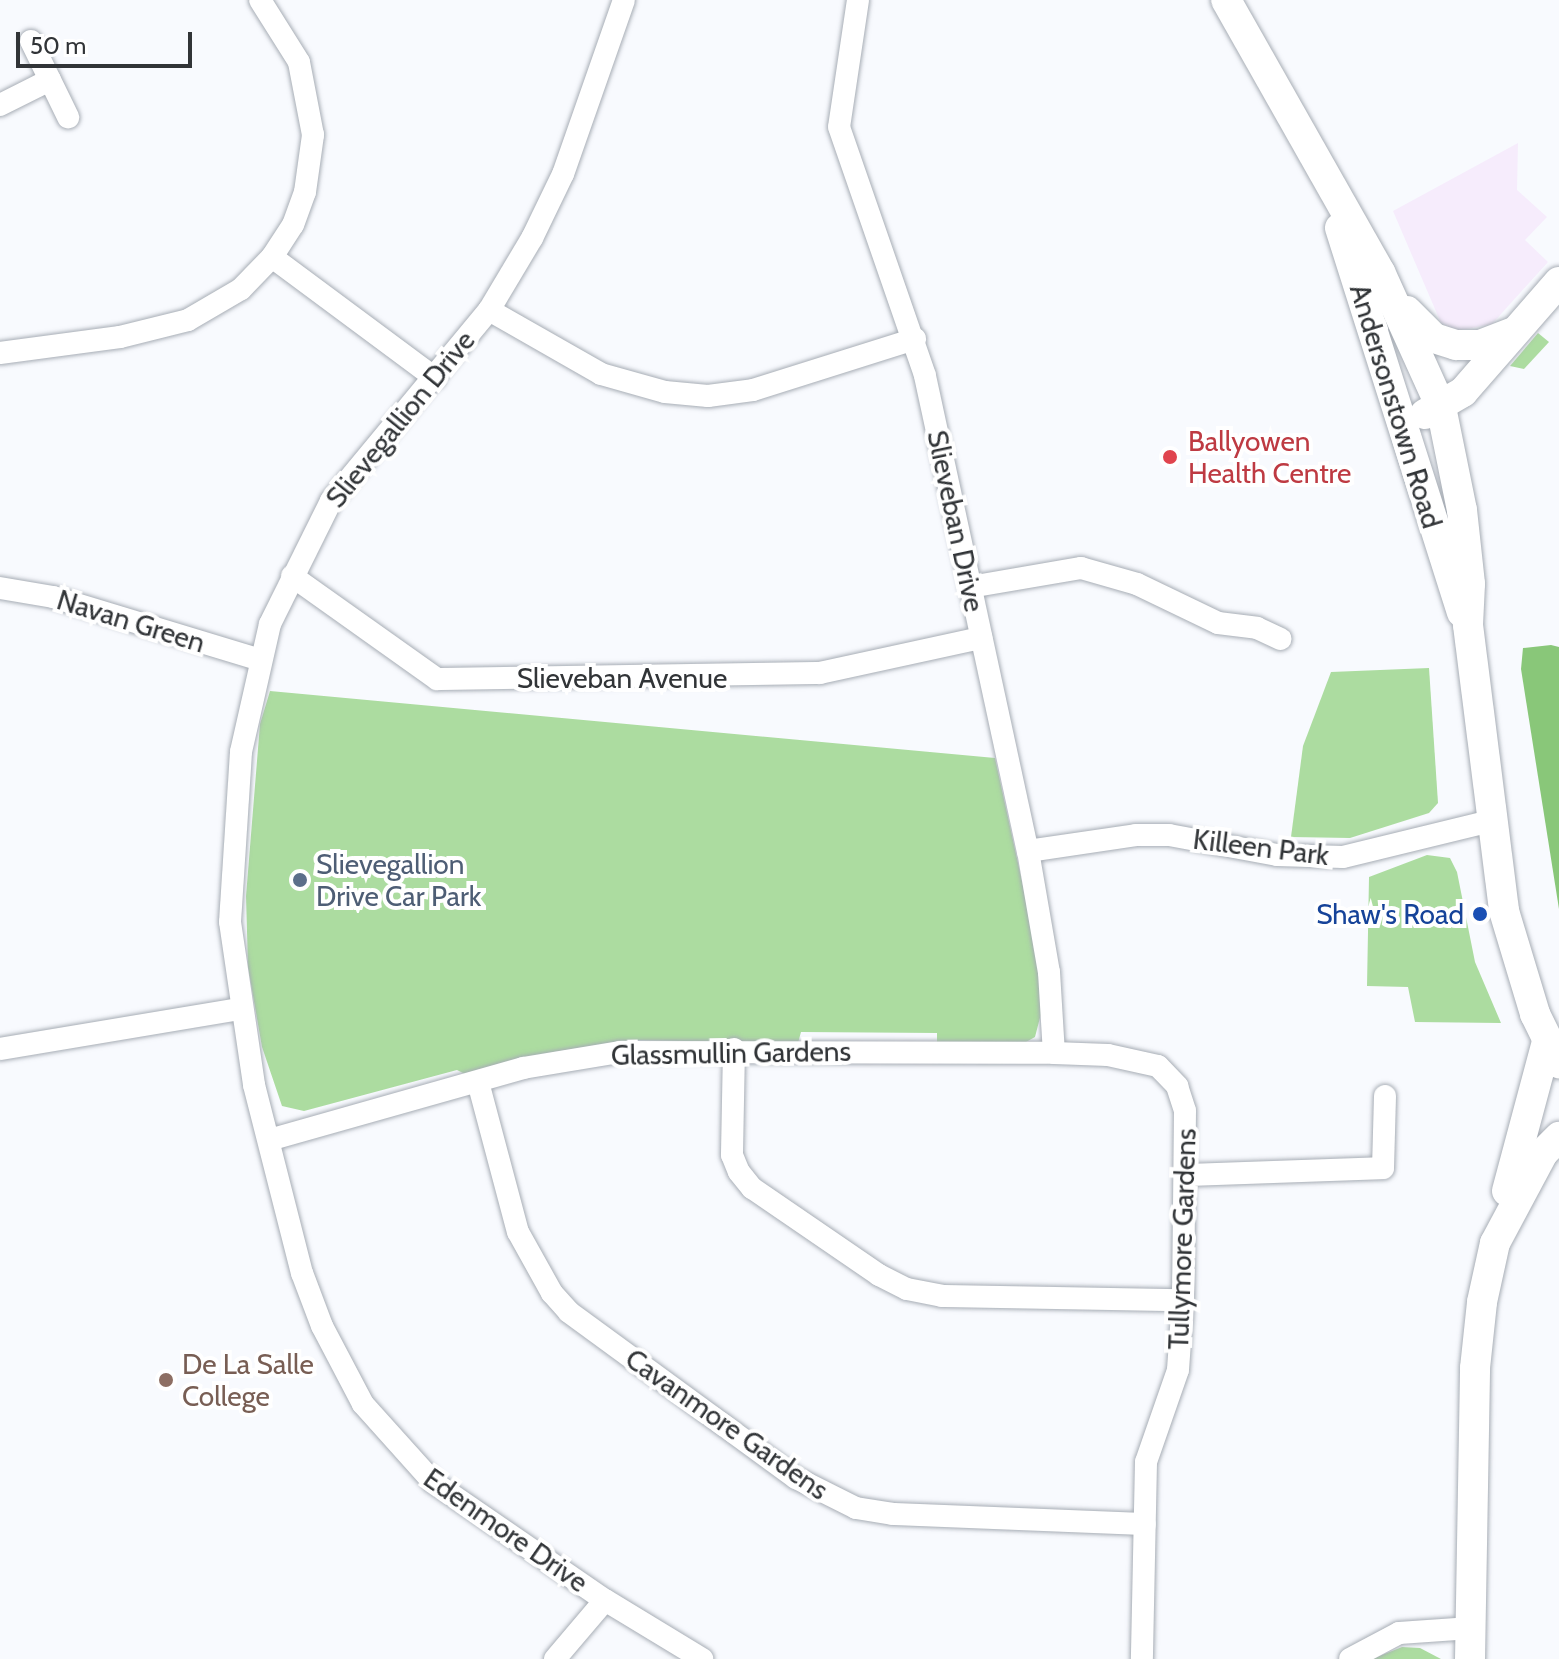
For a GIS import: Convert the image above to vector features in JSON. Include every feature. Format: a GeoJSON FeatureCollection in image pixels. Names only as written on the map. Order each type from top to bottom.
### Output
{"type":"FeatureCollection","features":[{"type":"Feature","properties":{"kind":"main road","name":"Andersonstown Road"},"geometry":{"type":"LineString","coordinates":[[1226,0],[1389,292],[1441,407],[1462,510],[1470,584],[1468,625],[1504,911],[1553,1052]]}},
{"type":"Feature","properties":{"kind":"main road","name":"Andersonstown Road"},"geometry":{"type":"LineString","coordinates":[[1328,186],[1404,422],[1454,598],[1468,625]]}},
{"type":"Feature","properties":{"kind":"main road"},"geometry":{"type":"LineString","coordinates":[[1404,422],[1441,407],[1463,392],[1559,282]]}},
{"type":"Feature","properties":{"kind":"main road"},"geometry":{"type":"LineString","coordinates":[[1389,292],[1434,338],[1456,345],[1480,345],[1522,327]]}},
{"type":"Feature","properties":{"kind":"main road"},"geometry":{"type":"LineString","coordinates":[[1470,1659],[1476,1337],[1495,1243],[1553,1052]]}},
{"type":"Feature","properties":{"kind":"main road"},"geometry":{"type":"LineString","coordinates":[[1495,1243],[1543,1153],[1559,1137]]}},
{"type":"Feature","properties":{"kind":"main road"},"geometry":{"type":"LineString","coordinates":[[1530,1182],[1559,1172]]}},
{"type":"Feature","properties":{"kind":"street"},"geometry":{"type":"LineString","coordinates":[[0,353],[120,337],[188,320],[241,289],[272,257],[301,203],[313,135],[299,62],[260,0]]}},
{"type":"Feature","properties":{"kind":"street","name":"Slievegallion Drive"},"geometry":{"type":"LineString","coordinates":[[269,1140],[240,1009],[230,922],[231,859],[241,752],[261,660],[292,576],[331,501],[388,427],[435,378],[489,310],[563,174],[624,0]]}},
{"type":"Feature","properties":{"kind":"street","name":"Slieveban Drive"},"geometry":{"type":"LineString","coordinates":[[858,0],[839,127],[915,339],[1028,851],[1049,972],[1054,1053]]}},
{"type":"Feature","properties":{"kind":"street"},"geometry":{"type":"LineString","coordinates":[[31,41],[68,117]]}},
{"type":"Feature","properties":{"kind":"street"},"geometry":{"type":"LineString","coordinates":[[0,105],[50,80]]}},
{"type":"Feature","properties":{"kind":"street"},"geometry":{"type":"LineString","coordinates":[[272,257],[435,378]]}},
{"type":"Feature","properties":{"kind":"street"},"geometry":{"type":"LineString","coordinates":[[489,310],[625,383],[708,396],[753,390],[915,339]]}},
{"type":"Feature","properties":{"kind":"street"},"geometry":{"type":"LineString","coordinates":[[970,587],[1081,568],[1137,584],[1218,623],[1257,628],[1281,639]]}},
{"type":"Feature","properties":{"kind":"street","name":"Slieveban Avenue"},"geometry":{"type":"LineString","coordinates":[[292,576],[437,679],[820,673],[981,638]]}},
{"type":"Feature","properties":{"kind":"street","name":"Navan Green"},"geometry":{"type":"LineString","coordinates":[[0,588],[53,597],[261,660]]}},
{"type":"Feature","properties":{"kind":"street","name":"Killeen Park"},"geometry":{"type":"LineString","coordinates":[[1028,851],[1136,835],[1169,835],[1277,855],[1343,857],[1491,821]]}},
{"type":"Feature","properties":{"kind":"street"},"geometry":{"type":"LineString","coordinates":[[0,1049],[240,1009]]}},
{"type":"Feature","properties":{"kind":"street"},"geometry":{"type":"LineString","coordinates":[[734,1049],[732,1155],[739,1172],[752,1188],[879,1275],[907,1289],[942,1296],[1183,1300]]}},
{"type":"Feature","properties":{"kind":"street","name":"Glassmullin Gardens"},"geometry":{"type":"LineString","coordinates":[[269,1140],[478,1082],[620,1052],[734,1049],[1108,1055]]}},
{"type":"Feature","properties":{"kind":"street","name":"Tullymore Gardens"},"geometry":{"type":"LineString","coordinates":[[1108,1055],[1158,1066],[1177,1086],[1185,1111],[1183,1300],[1178,1370],[1146,1462],[1142,1659]]}},
{"type":"Feature","properties":{"kind":"street","name":"Cavanmore Gardens"},"geometry":{"type":"LineString","coordinates":[[478,1082],[518,1232],[552,1293],[569,1312],[796,1478],[856,1508],[893,1514],[1145,1524]]}},
{"type":"Feature","properties":{"kind":"street"},"geometry":{"type":"LineString","coordinates":[[1185,1175],[1383,1168],[1385,1096]]}},
{"type":"Feature","properties":{"kind":"street","name":"Edenmore Drive"},"geometry":{"type":"LineString","coordinates":[[269,1140],[302,1273],[340,1365],[363,1404],[433,1482],[605,1600],[702,1659]]}},
{"type":"Feature","properties":{"kind":"street"},"geometry":{"type":"LineString","coordinates":[[555,1659],[605,1600]]}},
{"type":"Feature","properties":{"kind":"street"},"geometry":{"type":"LineString","coordinates":[[1350,1659],[1399,1633],[1471,1628]]}},
{"type":"Feature","properties":{"kind":"shaded area"},"geometry":{"type":"Polygon","coordinates":[[[1518,143],[1517,190],[1547,217],[1525,240],[1548,262],[1492,324],[1456,331],[1441,323],[1393,211],[1518,143]]]}},
{"type":"Feature","properties":{"kind":"green space"},"geometry":{"type":"Polygon","coordinates":[[[1538,333],[1549,342],[1524,369],[1510,366],[1538,333]]]}},
{"type":"Feature","properties":{"kind":"green space"},"geometry":{"type":"Polygon","coordinates":[[[1559,647],[1559,909],[1521,669],[1523,648],[1559,647]]]}},
{"type":"Feature","properties":{"kind":"green space"},"geometry":{"type":"Polygon","coordinates":[[[1429,668],[1438,803],[1429,813],[1350,838],[1291,837],[1303,746],[1331,672],[1429,668]]]}},
{"type":"Feature","properties":{"kind":"green space"},"geometry":{"type":"Polygon","coordinates":[[[270,691],[995,758],[1035,941],[1042,1010],[1035,1037],[1026,1042],[937,1042],[937,1033],[801,1032],[798,1043],[632,1040],[554,1052],[465,1074],[457,1070],[304,1111],[282,1106],[262,1047],[248,967],[246,896],[260,724],[270,691]]]}},
{"type":"Feature","properties":{"kind":"green space"},"geometry":{"type":"Polygon","coordinates":[[[1427,855],[1450,858],[1457,872],[1475,962],[1501,1023],[1415,1022],[1408,987],[1367,986],[1369,877],[1427,855]]]}},
{"type":"Feature","properties":{"kind":"green space"},"geometry":{"type":"Polygon","coordinates":[[[1402,1647],[1420,1648],[1441,1659],[1372,1659],[1402,1647]]]}},
{"type":"Feature","properties":{"kind":"place","name":"Ballyowen Health Centre"},"geometry":{"type":"Point","coordinates":[1170,457]}},
{"type":"Feature","properties":{"kind":"place","name":"Slievegallion Drive Car Park"},"geometry":{"type":"Point","coordinates":[300,880]}},
{"type":"Feature","properties":{"kind":"place","name":"Shaw's Road"},"geometry":{"type":"Point","coordinates":[1480,914]}},
{"type":"Feature","properties":{"kind":"place","name":"De La Salle College"},"geometry":{"type":"Point","coordinates":[166,1380]}}]}
